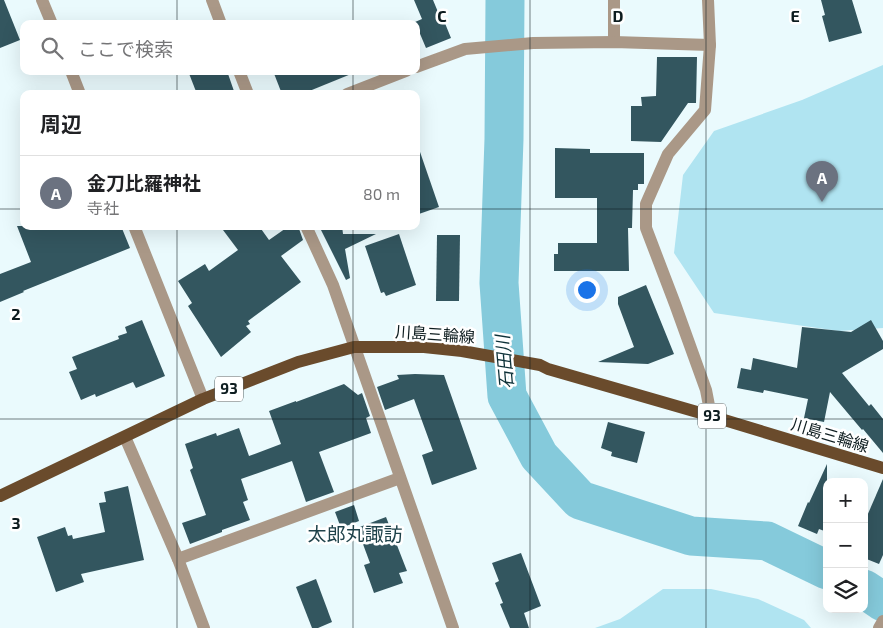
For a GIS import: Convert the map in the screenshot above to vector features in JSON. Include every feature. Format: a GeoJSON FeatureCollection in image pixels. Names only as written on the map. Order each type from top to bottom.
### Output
{"type":"FeatureCollection","features":[{"type":"Feature","properties":{"kind":"main road","name":"川島三輪線"},"geometry":{"type":"LineString","coordinates":[[0,496],[203,399],[298,362],[354,347],[424,347],[475,353],[540,365],[548,369],[883,468]]}},
{"type":"Feature","properties":{"kind":"street"},"geometry":{"type":"LineString","coordinates":[[42,0],[50,20]]}},
{"type":"Feature","properties":{"kind":"street"},"geometry":{"type":"LineString","coordinates":[[212,0],[220,20]]}},
{"type":"Feature","properties":{"kind":"street"},"geometry":{"type":"LineString","coordinates":[[614,0],[614,42]]}},
{"type":"Feature","properties":{"kind":"street"},"geometry":{"type":"LineString","coordinates":[[708,0],[710,45],[705,110],[668,154],[646,204],[646,228],[706,390],[711,416]]}},
{"type":"Feature","properties":{"kind":"street"},"geometry":{"type":"LineString","coordinates":[[420,66],[465,49],[532,43],[614,42],[710,45]]}},
{"type":"Feature","properties":{"kind":"street"},"geometry":{"type":"LineString","coordinates":[[73,75],[78,90]]}},
{"type":"Feature","properties":{"kind":"street"},"geometry":{"type":"LineString","coordinates":[[241,75],[246,90]]}},
{"type":"Feature","properties":{"kind":"street"},"geometry":{"type":"LineString","coordinates":[[357,90],[396,75]]}},
{"type":"Feature","properties":{"kind":"street"},"geometry":{"type":"LineString","coordinates":[[136,230],[203,399]]}},
{"type":"Feature","properties":{"kind":"street"},"geometry":{"type":"LineString","coordinates":[[308,230],[333,285],[453,628]]}},
{"type":"Feature","properties":{"kind":"street"},"geometry":{"type":"LineString","coordinates":[[125,436],[178,559],[204,628]]}},
{"type":"Feature","properties":{"kind":"street"},"geometry":{"type":"LineString","coordinates":[[178,559],[400,478]]}},
{"type":"Feature","properties":{"kind":"street"},"geometry":{"type":"LineString","coordinates":[[879,628],[883,621]]}},
{"type":"Feature","properties":{"kind":"shaded area"},"geometry":{"type":"Polygon","coordinates":[[[883,65],[883,328],[839,331],[714,313],[674,253],[683,175],[714,131],[802,100],[883,65]]]}},
{"type":"Feature","properties":{"kind":"shaded area"},"geometry":{"type":"Polygon","coordinates":[[[663,589],[711,589],[758,599],[804,620],[811,628],[595,628],[620,619],[663,589]]]}},
{"type":"Feature","properties":{"kind":"building"},"geometry":{"type":"Polygon","coordinates":[[[0,0],[4,0],[20,40],[0,48],[0,0]]]}},
{"type":"Feature","properties":{"kind":"building"},"geometry":{"type":"Polygon","coordinates":[[[414,0],[433,0],[438,12],[440,11],[451,38],[426,48],[420,34],[420,20],[422,19],[414,0]]]}},
{"type":"Feature","properties":{"kind":"building"},"geometry":{"type":"Polygon","coordinates":[[[821,0],[852,0],[862,33],[829,42],[822,16],[825,15],[821,0]]]}},
{"type":"Feature","properties":{"kind":"building"},"geometry":{"type":"Polygon","coordinates":[[[657,57],[697,57],[696,103],[688,103],[661,142],[631,141],[631,106],[642,106],[641,97],[656,96],[657,57]]]}},
{"type":"Feature","properties":{"kind":"building"},"geometry":{"type":"Polygon","coordinates":[[[190,75],[228,75],[234,90],[195,90],[190,75]]]}},
{"type":"Feature","properties":{"kind":"building"},"geometry":{"type":"Polygon","coordinates":[[[275,75],[349,75],[312,90],[280,90],[275,75]]]}},
{"type":"Feature","properties":{"kind":"building"},"geometry":{"type":"Polygon","coordinates":[[[555,148],[590,149],[590,153],[644,153],[644,184],[638,184],[638,190],[633,190],[632,228],[628,228],[629,271],[554,271],[554,254],[558,254],[558,243],[597,243],[597,198],[555,198],[555,148]]]}},
{"type":"Feature","properties":{"kind":"building"},"geometry":{"type":"Polygon","coordinates":[[[420,152],[439,207],[420,214],[420,152]]]}},
{"type":"Feature","properties":{"kind":"building"},"geometry":{"type":"Polygon","coordinates":[[[17,226],[20,226],[20,230],[123,230],[130,248],[0,302],[0,274],[31,262],[17,226]]]}},
{"type":"Feature","properties":{"kind":"building"},"geometry":{"type":"Polygon","coordinates":[[[223,230],[262,230],[269,240],[283,230],[299,230],[303,240],[281,256],[301,282],[248,321],[250,324],[246,326],[251,332],[221,357],[188,306],[192,303],[178,281],[205,264],[209,271],[238,250],[223,230]]]}},
{"type":"Feature","properties":{"kind":"building"},"geometry":{"type":"Polygon","coordinates":[[[321,230],[342,230],[343,234],[376,234],[345,249],[350,278],[346,280],[321,230]]]}},
{"type":"Feature","properties":{"kind":"building"},"geometry":{"type":"Polygon","coordinates":[[[399,234],[416,285],[386,296],[384,292],[381,293],[365,246],[399,234]]]}},
{"type":"Feature","properties":{"kind":"building"},"geometry":{"type":"Polygon","coordinates":[[[437,235],[460,235],[459,301],[436,301],[437,235]]]}},
{"type":"Feature","properties":{"kind":"building"},"geometry":{"type":"Polygon","coordinates":[[[646,285],[674,354],[648,364],[598,362],[634,347],[618,304],[618,297],[646,285]]]}},
{"type":"Feature","properties":{"kind":"building"},"geometry":{"type":"Polygon","coordinates":[[[142,320],[165,376],[136,388],[133,382],[96,397],[95,394],[81,400],[69,372],[77,369],[72,357],[119,339],[118,336],[127,333],[125,327],[142,320]]]}},
{"type":"Feature","properties":{"kind":"building"},"geometry":{"type":"Polygon","coordinates":[[[871,320],[883,341],[883,349],[842,373],[869,406],[871,404],[883,419],[883,453],[830,392],[824,422],[804,418],[808,399],[764,390],[763,393],[737,388],[741,368],[751,370],[753,358],[797,368],[802,327],[851,332],[871,320]]]}},
{"type":"Feature","properties":{"kind":"building"},"geometry":{"type":"Polygon","coordinates":[[[397,375],[444,375],[477,469],[432,485],[422,455],[433,451],[414,399],[385,410],[377,387],[399,379],[397,375]]]}},
{"type":"Feature","properties":{"kind":"building"},"geometry":{"type":"Polygon","coordinates":[[[344,384],[358,395],[362,393],[370,416],[366,418],[371,433],[319,452],[334,492],[306,502],[292,461],[241,479],[248,500],[243,502],[250,520],[190,544],[182,523],[206,515],[190,470],[193,468],[185,444],[216,433],[217,436],[239,428],[249,456],[281,444],[269,411],[344,384]]]}},
{"type":"Feature","properties":{"kind":"building"},"geometry":{"type":"Polygon","coordinates":[[[608,422],[645,432],[637,463],[611,456],[612,452],[601,448],[608,422]]]}},
{"type":"Feature","properties":{"kind":"building"},"geometry":{"type":"Polygon","coordinates":[[[827,464],[827,478],[823,478],[823,530],[819,529],[817,534],[798,526],[827,464]]]}},
{"type":"Feature","properties":{"kind":"building"},"geometry":{"type":"Polygon","coordinates":[[[883,479],[883,555],[879,564],[868,560],[868,514],[883,479]]]}},
{"type":"Feature","properties":{"kind":"building"},"geometry":{"type":"Polygon","coordinates":[[[128,486],[144,560],[81,574],[84,582],[56,592],[37,537],[65,527],[68,536],[72,535],[73,539],[105,532],[99,503],[106,502],[104,492],[128,486]]]}},
{"type":"Feature","properties":{"kind":"building"},"geometry":{"type":"Polygon","coordinates":[[[354,505],[359,521],[341,528],[335,512],[354,505]]]}},
{"type":"Feature","properties":{"kind":"building"},"geometry":{"type":"Polygon","coordinates":[[[386,517],[407,571],[399,573],[403,583],[374,593],[364,565],[370,563],[357,528],[386,517]]]}},
{"type":"Feature","properties":{"kind":"building"},"geometry":{"type":"Polygon","coordinates":[[[521,553],[541,606],[524,613],[529,628],[510,628],[500,604],[503,603],[495,583],[499,581],[492,563],[521,553]]]}},
{"type":"Feature","properties":{"kind":"building"},"geometry":{"type":"Polygon","coordinates":[[[316,579],[332,622],[318,628],[312,628],[296,587],[316,579]]]}},
{"type":"Feature","properties":{"kind":"waterway","name":"石田川"},"geometry":{"type":"LineString","coordinates":[[505,0],[504,139],[499,283],[507,396],[539,456],[580,500],[691,536],[767,541],[823,568]]}},
{"type":"Feature","properties":{"kind":"waterway","name":"石田川"},"geometry":{"type":"LineString","coordinates":[[868,592],[883,602]]}},
{"type":"Feature","properties":{"kind":"place","name":"金刀比羅神社"},"geometry":{"type":"Point","coordinates":[822,202]}},
{"type":"Feature","properties":{"kind":"district","name":"太郎丸諏訪"},"geometry":{"type":"Point","coordinates":[355,534]}}]}
